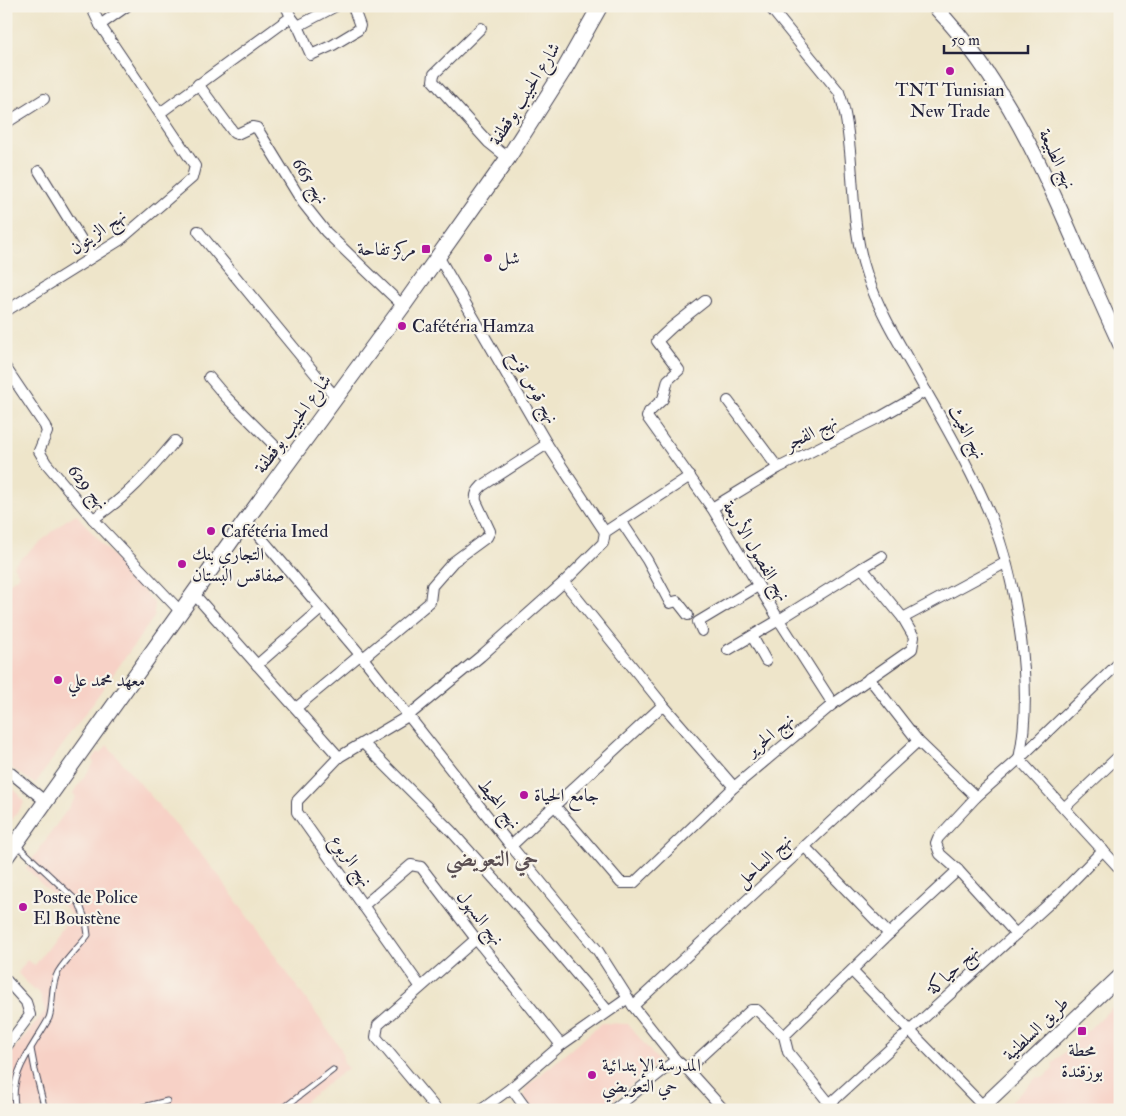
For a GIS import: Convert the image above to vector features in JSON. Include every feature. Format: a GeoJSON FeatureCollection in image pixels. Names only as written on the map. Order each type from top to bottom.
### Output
{"type":"FeatureCollection","features":[{"type":"Feature","properties":{"kind":"main road","name":"شارع الحبيب بوقطفة"},"geometry":{"type":"LineString","coordinates":[[6,858],[246,520],[403,306],[508,158],[564,70],[599,7]]}},
{"type":"Feature","properties":{"kind":"street"},"geometry":{"type":"LineString","coordinates":[[91,6],[100,25],[160,113],[291,17]]}},
{"type":"Feature","properties":{"kind":"street"},"geometry":{"type":"LineString","coordinates":[[100,25],[127,6]]}},
{"type":"Feature","properties":{"kind":"street"},"geometry":{"type":"LineString","coordinates":[[286,6],[298,26],[311,55],[333,45],[358,30],[360,26],[352,7]]}},
{"type":"Feature","properties":{"kind":"street"},"geometry":{"type":"LineString","coordinates":[[298,26],[336,6]]}},
{"type":"Feature","properties":{"kind":"street","name":"نهج الغيث"},"geometry":{"type":"LineString","coordinates":[[769,6],[839,92],[843,101],[857,236],[868,278],[886,320],[926,391],[981,495],[992,520],[1014,597],[1018,625],[1025,689],[1024,736],[1019,759]]}},
{"type":"Feature","properties":{"kind":"street","name":"نهج الطبيعة"},"geometry":{"type":"LineString","coordinates":[[934,6],[983,65],[1023,131],[1091,284],[1120,344]]}},
{"type":"Feature","properties":{"kind":"street"},"geometry":{"type":"LineString","coordinates":[[481,28],[434,74],[433,80],[488,142],[508,158]]}},
{"type":"Feature","properties":{"kind":"street","name":"نهج 665"},"geometry":{"type":"LineString","coordinates":[[198,84],[234,133],[237,134],[252,127],[257,128],[303,203],[321,226],[403,306]]}},
{"type":"Feature","properties":{"kind":"street"},"geometry":{"type":"LineString","coordinates":[[6,123],[44,99]]}},
{"type":"Feature","properties":{"kind":"street","name":"نهج الزيتون"},"geometry":{"type":"LineString","coordinates":[[6,311],[120,240],[192,178],[195,166],[160,113]]}},
{"type":"Feature","properties":{"kind":"street"},"geometry":{"type":"LineString","coordinates":[[39,170],[92,258]]}},
{"type":"Feature","properties":{"kind":"street"},"geometry":{"type":"LineString","coordinates":[[198,231],[336,397]]}},
{"type":"Feature","properties":{"kind":"street","name":"نهج قوس قزح"},"geometry":{"type":"LineString","coordinates":[[438,256],[547,444],[605,532]]}},
{"type":"Feature","properties":{"kind":"street","name":"نهج الفصول الأربعة"},"geometry":{"type":"LineString","coordinates":[[705,301],[657,341],[679,370],[668,380],[663,399],[649,412],[647,417],[712,508],[758,586],[833,704]]}},
{"type":"Feature","properties":{"kind":"street","name":"نهج 629"},"geometry":{"type":"LineString","coordinates":[[6,368],[45,426],[47,432],[39,451],[46,463],[93,520],[181,612]]}},
{"type":"Feature","properties":{"kind":"street"},"geometry":{"type":"LineString","coordinates":[[209,377],[225,396],[290,461]]}},
{"type":"Feature","properties":{"kind":"street","name":"نهج الفجر"},"geometry":{"type":"LineString","coordinates":[[712,508],[778,468],[882,416],[926,391]]}},
{"type":"Feature","properties":{"kind":"street"},"geometry":{"type":"LineString","coordinates":[[728,401],[778,468]]}},
{"type":"Feature","properties":{"kind":"street"},"geometry":{"type":"LineString","coordinates":[[93,520],[114,505],[145,477],[175,441]]}},
{"type":"Feature","properties":{"kind":"street"},"geometry":{"type":"LineString","coordinates":[[296,708],[430,602],[432,586],[442,574],[453,562],[487,537],[490,531],[476,501],[475,496],[477,492],[482,486],[547,444]]}},
{"type":"Feature","properties":{"kind":"street"},"geometry":{"type":"LineString","coordinates":[[605,532],[690,476]]}},
{"type":"Feature","properties":{"kind":"street","name":"نهج المحيط"},"geometry":{"type":"LineString","coordinates":[[246,520],[361,656],[511,846],[598,951],[631,1002],[676,1060],[687,1069],[722,1109]]}},
{"type":"Feature","properties":{"kind":"street"},"geometry":{"type":"LineString","coordinates":[[621,521],[647,560],[670,603],[677,601],[688,615]]}},
{"type":"Feature","properties":{"kind":"street","name":"نهج الربوع"},"geometry":{"type":"LineString","coordinates":[[420,986],[297,812],[297,800],[338,757],[364,744],[408,716],[481,656],[564,582],[603,543],[605,532]]}},
{"type":"Feature","properties":{"kind":"street"},"geometry":{"type":"LineString","coordinates":[[728,650],[882,556]]}},
{"type":"Feature","properties":{"kind":"street"},"geometry":{"type":"LineString","coordinates":[[903,618],[1005,563]]}},
{"type":"Feature","properties":{"kind":"street","name":"نهج الحرير"},"geometry":{"type":"LineString","coordinates":[[555,806],[621,883],[634,883],[734,787],[833,704],[912,649],[914,637],[903,618],[862,568]]}},
{"type":"Feature","properties":{"kind":"street"},"geometry":{"type":"LineString","coordinates":[[564,582],[663,705],[734,787]]}},
{"type":"Feature","properties":{"kind":"street"},"geometry":{"type":"LineString","coordinates":[[702,630],[698,622],[758,586]]}},
{"type":"Feature","properties":{"kind":"street"},"geometry":{"type":"LineString","coordinates":[[194,594],[338,757]]}},
{"type":"Feature","properties":{"kind":"street"},"geometry":{"type":"LineString","coordinates":[[257,664],[321,609]]}},
{"type":"Feature","properties":{"kind":"street"},"geometry":{"type":"LineString","coordinates":[[752,636],[766,661]]}},
{"type":"Feature","properties":{"kind":"street"},"geometry":{"type":"LineString","coordinates":[[1016,934],[958,870],[940,854],[936,843],[938,838],[976,797],[1019,759],[1120,662]]}},
{"type":"Feature","properties":{"kind":"street"},"geometry":{"type":"LineString","coordinates":[[870,678],[918,741],[976,797]]}},
{"type":"Feature","properties":{"kind":"street"},"geometry":{"type":"LineString","coordinates":[[511,846],[663,705]]}},
{"type":"Feature","properties":{"kind":"street","name":"نهج الساحل"},"geometry":{"type":"LineString","coordinates":[[481,1110],[511,1088],[561,1045],[608,1011],[631,1002],[918,741]]}},
{"type":"Feature","properties":{"kind":"street"},"geometry":{"type":"LineString","coordinates":[[364,744],[452,832],[522,910],[608,1011]]}},
{"type":"Feature","properties":{"kind":"street"},"geometry":{"type":"LineString","coordinates":[[1064,808],[1120,755]]}},
{"type":"Feature","properties":{"kind":"street"},"geometry":{"type":"LineString","coordinates":[[1019,759],[1120,869]]}},
{"type":"Feature","properties":{"kind":"street"},"geometry":{"type":"LineString","coordinates":[[6,770],[46,802]]}},
{"type":"Feature","properties":{"kind":"street"},"geometry":{"type":"LineString","coordinates":[[804,846],[889,934]]}},
{"type":"Feature","properties":{"kind":"street","name":"نهج حياكة"},"geometry":{"type":"LineString","coordinates":[[826,1107],[1063,891],[1103,850]]}},
{"type":"Feature","properties":{"kind":"street","name":"نهج السهول"},"geometry":{"type":"LineString","coordinates":[[363,906],[410,865],[421,867],[561,1045]]}},
{"type":"Feature","properties":{"kind":"street"},"geometry":{"type":"LineString","coordinates":[[784,1036],[958,870]]}},
{"type":"Feature","properties":{"kind":"street"},"geometry":{"type":"LineString","coordinates":[[437,1110],[376,1037],[378,1025],[420,986],[476,939]]}},
{"type":"Feature","properties":{"kind":"street"},"geometry":{"type":"LineString","coordinates":[[852,971],[981,1108]]}},
{"type":"Feature","properties":{"kind":"street","name":"طريق السلطنية"},"geometry":{"type":"LineString","coordinates":[[981,1108],[1120,976]]}},
{"type":"Feature","properties":{"kind":"street"},"geometry":{"type":"LineString","coordinates":[[6,980],[26,1002],[30,1015],[6,1047]]}},
{"type":"Feature","properties":{"kind":"street"},"geometry":{"type":"LineString","coordinates":[[687,1069],[752,1010],[759,1011],[784,1036],[788,1052],[826,1107]]}},
{"type":"Feature","properties":{"kind":"street"},"geometry":{"type":"LineString","coordinates":[[613,1110],[676,1060]]}},
{"type":"Feature","properties":{"kind":"street"},"geometry":{"type":"LineString","coordinates":[[511,1088],[527,1110]]}},
{"type":"Feature","properties":{"kind":"lane"},"geometry":{"type":"LineString","coordinates":[[16,845],[79,903],[86,921],[88,935],[58,973],[53,993],[52,1011],[19,1067],[13,1091],[16,1110]]}},
{"type":"Feature","properties":{"kind":"lane"},"geometry":{"type":"LineString","coordinates":[[31,1048],[45,1110]]}},
{"type":"Feature","properties":{"kind":"lane"},"geometry":{"type":"LineString","coordinates":[[281,1110],[333,1070]]}},
{"type":"Feature","properties":{"kind":"lane"},"geometry":{"type":"LineString","coordinates":[[131,1110],[167,1100]]}},
{"type":"Feature","properties":{"kind":"shaded area","name":"معهد محمد علي"},"geometry":{"type":"Polygon","coordinates":[[[76,514],[154,603],[154,617],[35,784],[6,764],[6,586],[19,575],[13,565],[76,514]]]}},
{"type":"Feature","properties":{"kind":"shaded area"},"geometry":{"type":"Polygon","coordinates":[[[107,745],[216,872],[341,1049],[344,1063],[348,1068],[294,1110],[6,1110],[6,1063],[9,1055],[45,1011],[40,994],[36,989],[34,991],[18,973],[27,960],[35,965],[72,915],[26,868],[76,797],[73,793],[94,763],[92,760],[107,745]]]}},
{"type":"Feature","properties":{"kind":"shaded area"},"geometry":{"type":"Polygon","coordinates":[[[6,783],[19,794],[24,803],[6,828],[6,783]]]}},
{"type":"Feature","properties":{"kind":"shaded area"},"geometry":{"type":"Polygon","coordinates":[[[1118,1002],[1120,1004],[1120,1110],[1002,1110],[1037,1077],[1043,1078],[1053,1069],[1052,1064],[1118,1002]]]}},
{"type":"Feature","properties":{"kind":"shaded area","name":"المدرسة الإبتدائية حي التعويضي"},"geometry":{"type":"Polygon","coordinates":[[[602,1023],[628,1024],[659,1062],[601,1110],[533,1110],[523,1096],[526,1087],[602,1023]]]}},
{"type":"Feature","properties":{"kind":"place","name":"TNT Tunisian New Trade"},"geometry":{"type":"Point","coordinates":[950,71]}},
{"type":"Feature","properties":{"kind":"place","name":"مركز تفاحة"},"geometry":{"type":"Point","coordinates":[426,249]}},
{"type":"Feature","properties":{"kind":"place","name":"شل"},"geometry":{"type":"Point","coordinates":[488,258]}},
{"type":"Feature","properties":{"kind":"place","name":"Cafétéria Hamza"},"geometry":{"type":"Point","coordinates":[402,326]}},
{"type":"Feature","properties":{"kind":"place","name":"Cafétéria Imed"},"geometry":{"type":"Point","coordinates":[211,531]}},
{"type":"Feature","properties":{"kind":"place","name":"التجاري بنك صفاقس البستان"},"geometry":{"type":"Point","coordinates":[182,564]}},
{"type":"Feature","properties":{"kind":"place","name":"معهد محمد علي"},"geometry":{"type":"Point","coordinates":[58,680]}},
{"type":"Feature","properties":{"kind":"place","name":"جامع الحياة"},"geometry":{"type":"Point","coordinates":[524,795]}},
{"type":"Feature","properties":{"kind":"place","name":"Poste de Police El Boustène"},"geometry":{"type":"Point","coordinates":[23,907]}},
{"type":"Feature","properties":{"kind":"place","name":"محطة بوزقندة"},"geometry":{"type":"Point","coordinates":[1082,1031]}},
{"type":"Feature","properties":{"kind":"place","name":"المدرسة الإبتدائية حي التعويضي"},"geometry":{"type":"Point","coordinates":[592,1075]}},
{"type":"Feature","properties":{"kind":"district","name":"حي التعويضي"},"geometry":{"type":"Point","coordinates":[492,859]}}]}
